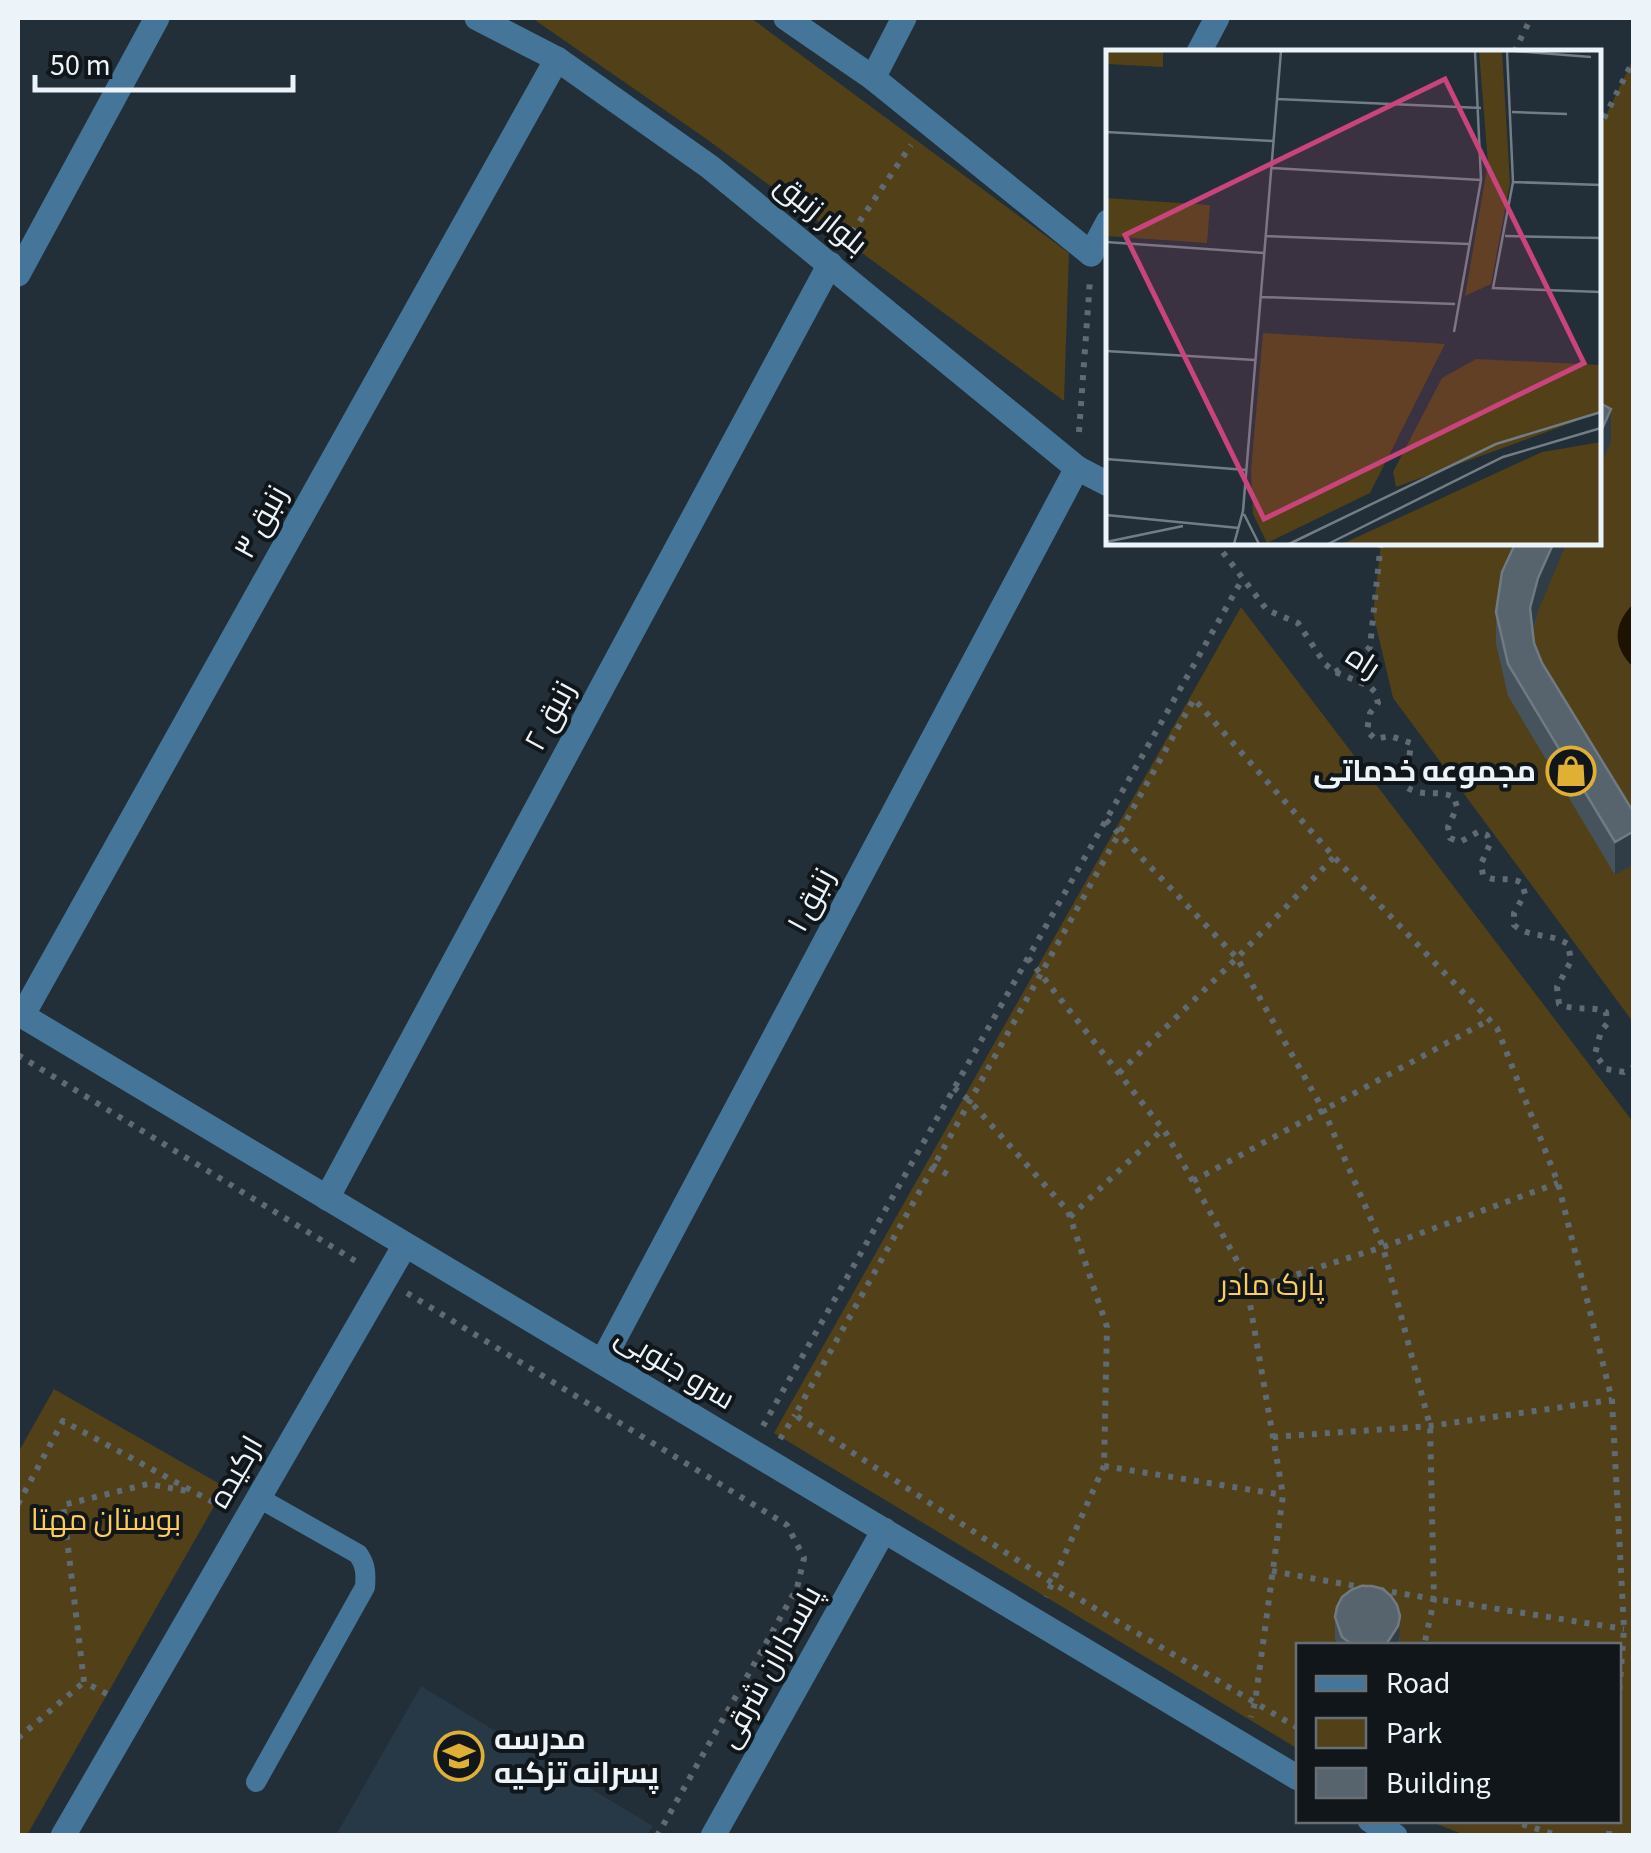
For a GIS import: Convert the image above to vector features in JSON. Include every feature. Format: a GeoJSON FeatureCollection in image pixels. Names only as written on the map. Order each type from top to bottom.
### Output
{"type":"FeatureCollection","features":[{"type":"Feature","properties":{"kind":"street"},"geometry":{"type":"LineString","coordinates":[[18,274],[157,18]]}},
{"type":"Feature","properties":{"kind":"street","name":"بلوار زنبق"},"geometry":{"type":"LineString","coordinates":[[477,18],[557,59],[710,166],[1077,468],[1106,483]]}},
{"type":"Feature","properties":{"kind":"street"},"geometry":{"type":"LineString","coordinates":[[786,18],[873,78],[1092,254],[1106,226]]}},
{"type":"Feature","properties":{"kind":"street"},"geometry":{"type":"LineString","coordinates":[[873,78],[904,18]]}},
{"type":"Feature","properties":{"kind":"street"},"geometry":{"type":"LineString","coordinates":[[1200,50],[1218,18]]}},
{"type":"Feature","properties":{"kind":"street","name":"زنبق ۳"},"geometry":{"type":"LineString","coordinates":[[20,1015],[557,59]]}},
{"type":"Feature","properties":{"kind":"street","name":"زنبق ۲"},"geometry":{"type":"LineString","coordinates":[[327,1198],[830,264]]}},
{"type":"Feature","properties":{"kind":"street","name":"زنبق ۱"},"geometry":{"type":"LineString","coordinates":[[602,1362],[1077,468]]}},
{"type":"Feature","properties":{"kind":"street","name":"سرو جنوبی"},"geometry":{"type":"LineString","coordinates":[[20,1015],[1296,1777]]}},
{"type":"Feature","properties":{"kind":"street","name":"ارکیده"},"geometry":{"type":"LineString","coordinates":[[63,1836],[405,1245]]}},
{"type":"Feature","properties":{"kind":"street","name":"پاسداران شرقی"},"geometry":{"type":"LineString","coordinates":[[713,1836],[884,1530]]}},
{"type":"Feature","properties":{"kind":"lane"},"geometry":{"type":"LineString","coordinates":[[256,1782],[365,1587],[366,1577],[365,1564],[358,1554],[259,1498]]}},
{"type":"Feature","properties":{"kind":"path"},"geometry":{"type":"LineString","coordinates":[[1515,50],[1531,18]]}},
{"type":"Feature","properties":{"kind":"path"},"geometry":{"type":"LineString","coordinates":[[1601,124],[1634,58]]}},
{"type":"Feature","properties":{"kind":"path"},"geometry":{"type":"LineString","coordinates":[[830,264],[927,122]]}},
{"type":"Feature","properties":{"kind":"path"},"geometry":{"type":"LineString","coordinates":[[1077,468],[1092,254]]}},
{"type":"Feature","properties":{"kind":"path","name":"راه"},"geometry":{"type":"LineString","coordinates":[[1217,545],[1268,610],[1298,622],[1325,664],[1375,692],[1378,703],[1370,713],[1367,731],[1375,739],[1390,736],[1411,743],[1406,787],[1418,794],[1444,793],[1454,797],[1458,807],[1448,827],[1450,838],[1460,842],[1478,832],[1487,835],[1490,844],[1481,864],[1483,875],[1492,881],[1514,879],[1522,883],[1525,894],[1514,913],[1514,925],[1525,934],[1556,936],[1568,944],[1571,961],[1557,988],[1559,1004],[1571,1010],[1606,1012],[1606,1024],[1600,1031],[1595,1054],[1606,1069],[1624,1072],[1634,1067]]}},
{"type":"Feature","properties":{"kind":"path"},"geometry":{"type":"LineString","coordinates":[[1335,672],[1370,646],[1382,545]]}},
{"type":"Feature","properties":{"kind":"path"},"geometry":{"type":"LineString","coordinates":[[750,1450],[1242,578]]}},
{"type":"Feature","properties":{"kind":"path"},"geometry":{"type":"LineString","coordinates":[[1180,687],[1496,1028],[1558,1184],[1612,1400],[1624,1629],[1621,1668]]}},
{"type":"Feature","properties":{"kind":"path"},"geometry":{"type":"LineString","coordinates":[[1194,700],[795,1415],[1054,1584],[1296,1727]]}},
{"type":"Feature","properties":{"kind":"path"},"geometry":{"type":"LineString","coordinates":[[1106,820],[1237,958],[1324,1110],[1383,1247],[1430,1426],[1434,1600],[1425,1643]]}},
{"type":"Feature","properties":{"kind":"path"},"geometry":{"type":"LineString","coordinates":[[1119,1073],[1334,857]]}},
{"type":"Feature","properties":{"kind":"path"},"geometry":{"type":"LineString","coordinates":[[1028,958],[1163,1129],[1245,1275],[1282,1495],[1255,1702],[1242,1744]]}},
{"type":"Feature","properties":{"kind":"path"},"geometry":{"type":"LineString","coordinates":[[1192,1181],[1489,1020]]}},
{"type":"Feature","properties":{"kind":"path"},"geometry":{"type":"LineString","coordinates":[[18,1055],[787,1525],[804,1558],[798,1588],[657,1836]]}},
{"type":"Feature","properties":{"kind":"path"},"geometry":{"type":"LineString","coordinates":[[954,1088],[1068,1211],[1107,1327],[1104,1466],[1054,1584],[1034,1620]]}},
{"type":"Feature","properties":{"kind":"path"},"geometry":{"type":"LineString","coordinates":[[1070,1217],[1163,1129]]}},
{"type":"Feature","properties":{"kind":"path"},"geometry":{"type":"LineString","coordinates":[[932,1166],[950,1176]]}},
{"type":"Feature","properties":{"kind":"path"},"geometry":{"type":"LineString","coordinates":[[1247,1290],[1383,1247],[1558,1184]]}},
{"type":"Feature","properties":{"kind":"path"},"geometry":{"type":"LineString","coordinates":[[1272,1437],[1430,1426],[1612,1400]]}},
{"type":"Feature","properties":{"kind":"path"},"geometry":{"type":"LineString","coordinates":[[18,1504],[63,1420],[245,1521]]}},
{"type":"Feature","properties":{"kind":"path"},"geometry":{"type":"LineString","coordinates":[[1104,1466],[1282,1495]]}},
{"type":"Feature","properties":{"kind":"path"},"geometry":{"type":"LineString","coordinates":[[84,1682],[63,1505],[148,1484],[193,1492]]}},
{"type":"Feature","properties":{"kind":"path"},"geometry":{"type":"LineString","coordinates":[[1272,1571],[1624,1629]]}},
{"type":"Feature","properties":{"kind":"path"},"geometry":{"type":"LineString","coordinates":[[84,1682],[107,1694]]}},
{"type":"Feature","properties":{"kind":"path"},"geometry":{"type":"LineString","coordinates":[[18,1738],[84,1682]]}},
{"type":"Feature","properties":{"kind":"path"},"geometry":{"type":"LineString","coordinates":[[1519,1823],[1558,1836]]}},
{"type":"Feature","properties":{"kind":"shaded area"},"geometry":{"type":"Polygon","coordinates":[[[1633,604],[1633,667],[1621,651],[1618,636],[1622,620],[1633,604]]]}},
{"type":"Feature","properties":{"kind":"shaded area","name":"مدرسه پسرانه تزکیه"},"geometry":{"type":"Polygon","coordinates":[[[421,1686],[653,1826],[647,1835],[336,1835],[421,1686]]]}},
{"type":"Feature","properties":{"kind":"green space"},"geometry":{"type":"Polygon","coordinates":[[[532,18],[751,18],[1069,253],[1064,401],[705,138],[532,18]]]}},
{"type":"Feature","properties":{"kind":"green space"},"geometry":{"type":"Polygon","coordinates":[[[1633,59],[1633,1022],[1393,698],[1373,613],[1381,545],[1601,545],[1601,126],[1633,59]]]}},
{"type":"Feature","properties":{"kind":"green space","name":"پارک مادر"},"geometry":{"type":"Polygon","coordinates":[[[1241,607],[1633,1122],[1633,1835],[1465,1835],[1434,1823],[1621,1823],[1621,1643],[1296,1643],[1296,1748],[774,1433],[1241,607]]]}},
{"type":"Feature","properties":{"kind":"green space","name":"بوستان مهتا"},"geometry":{"type":"Polygon","coordinates":[[[54,1389],[225,1487],[27,1835],[18,1835],[18,1453],[54,1389]]]}},
{"type":"Feature","properties":{"kind":"building"},"geometry":{"type":"Polygon","coordinates":[[[1601,404],[1611,409],[1601,431],[1601,404]]]}},
{"type":"Feature","properties":{"kind":"building"},"geometry":{"type":"Polygon","coordinates":[[[1515,545],[1553,545],[1530,608],[1534,643],[1542,663],[1634,813],[1634,831],[1615,842],[1508,664],[1496,612],[1502,572],[1515,545]]]}},
{"type":"Feature","properties":{"kind":"building"},"geometry":{"type":"Polygon","coordinates":[[[1372,1586],[1391,1596],[1400,1616],[1387,1643],[1350,1643],[1342,1637],[1335,1617],[1342,1597],[1351,1590],[1372,1586]]]}},
{"type":"Feature","properties":{"kind":"place","name":"مجموعه خدماتی"},"geometry":{"type":"Point","coordinates":[1571,771]}},
{"type":"Feature","properties":{"kind":"place","name":"مدرسه پسرانه تزکیه"},"geometry":{"type":"Point","coordinates":[459,1756]}}]}
